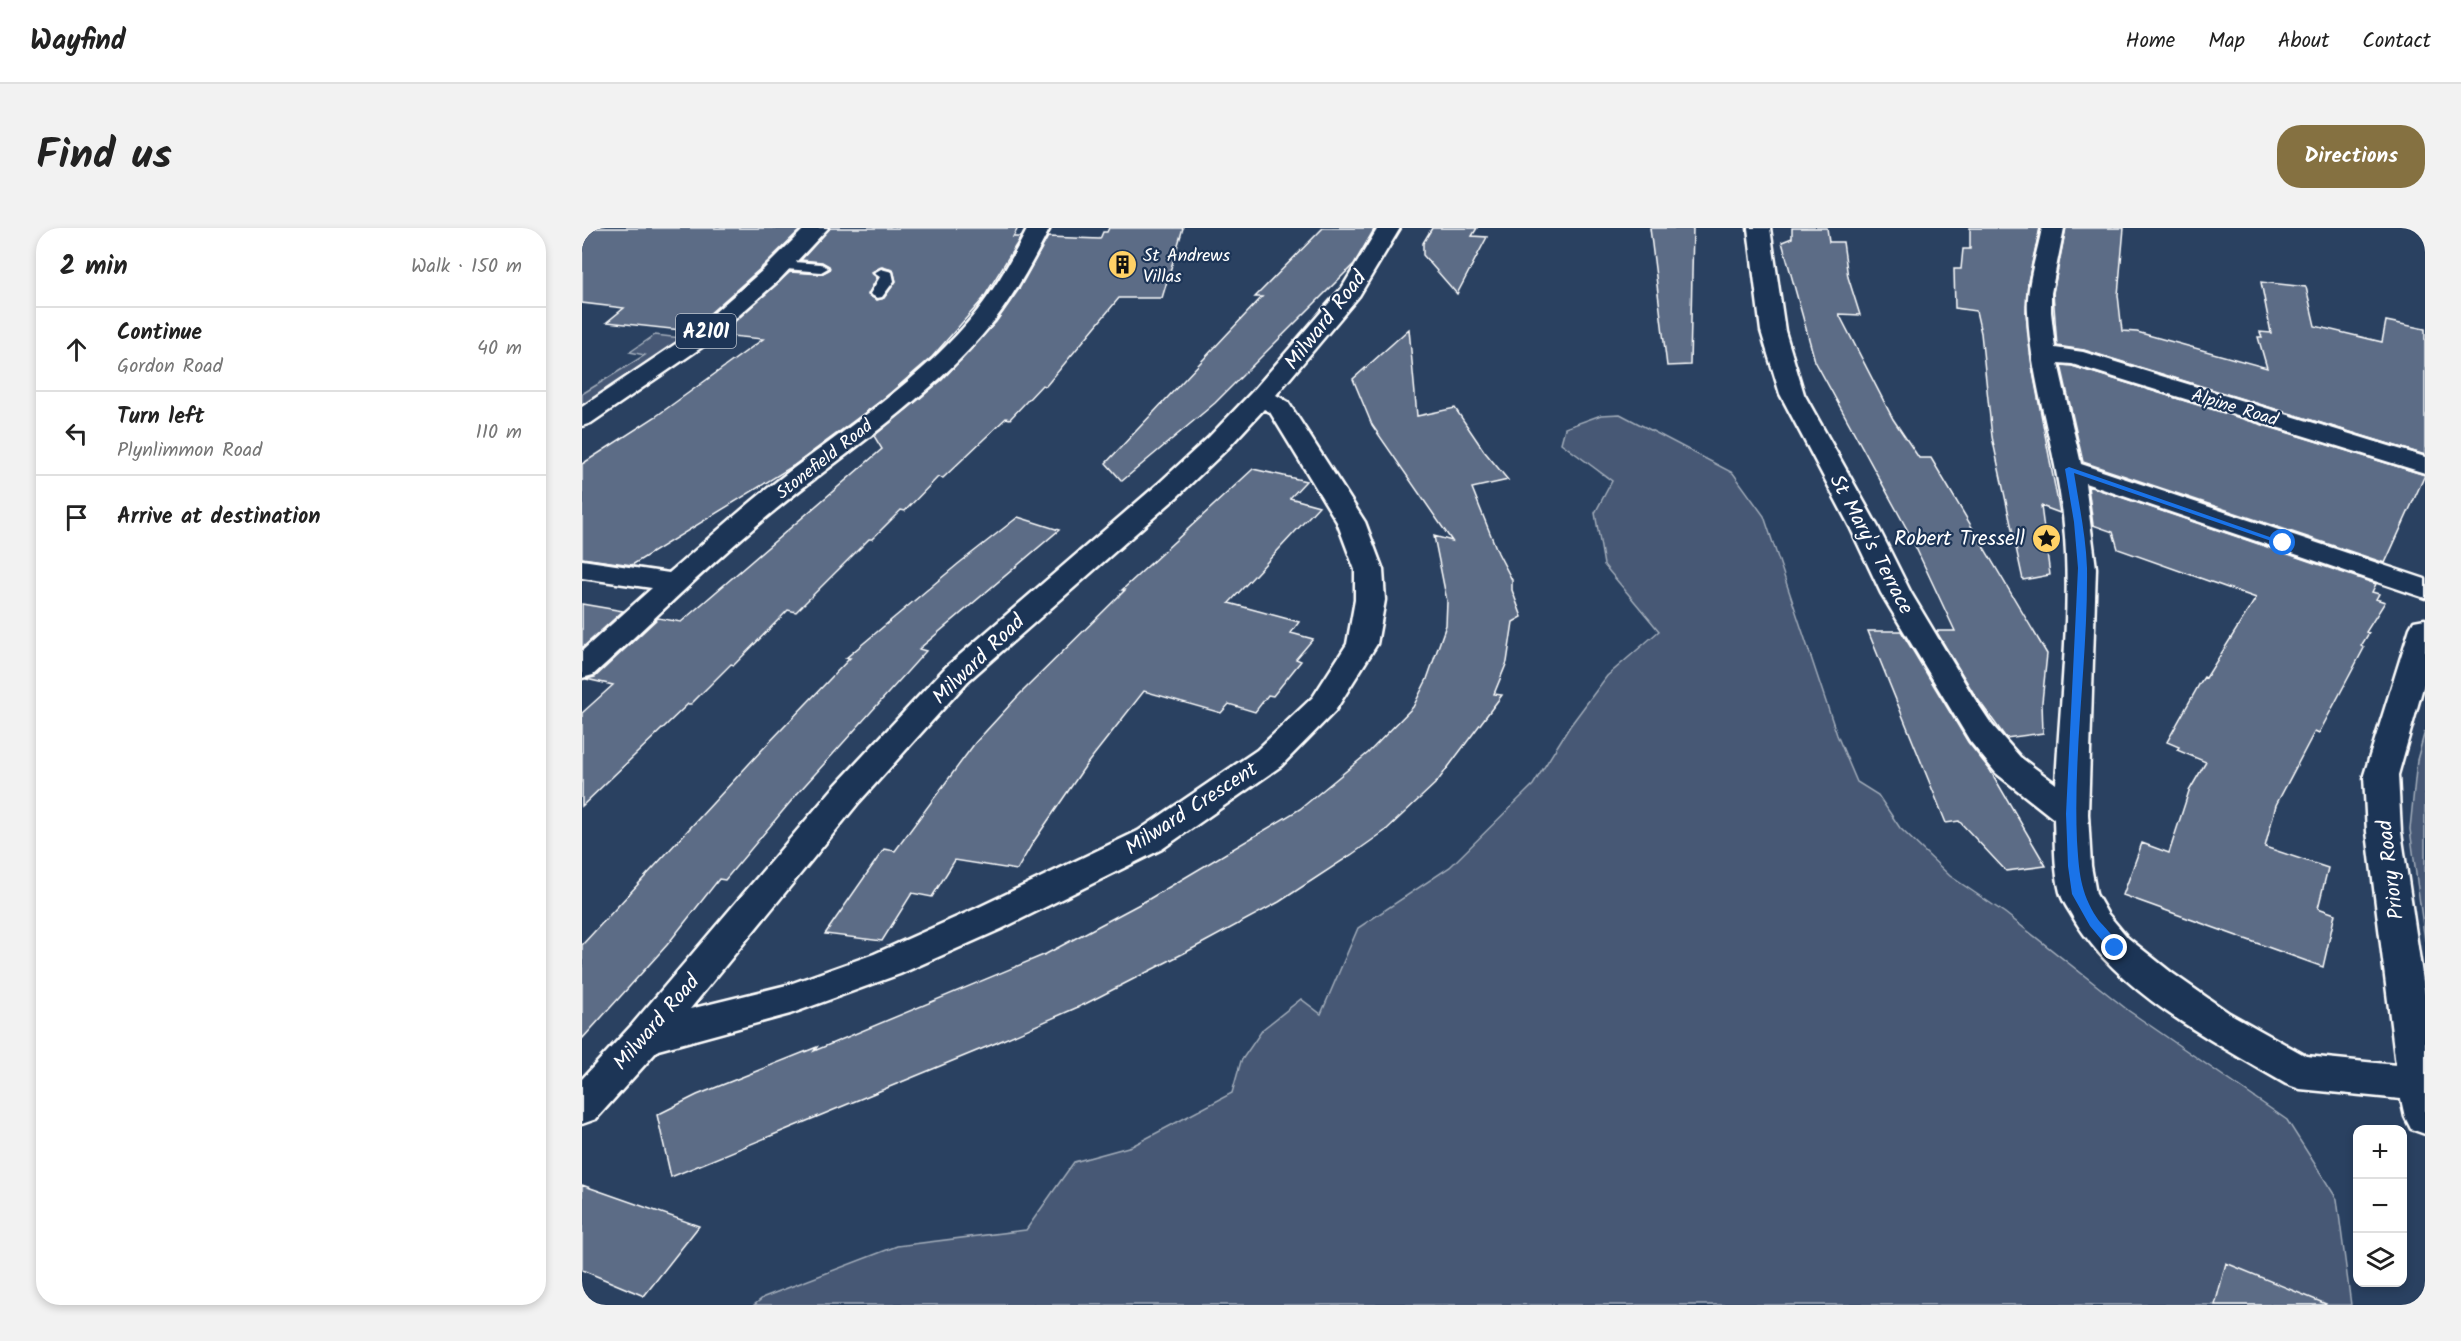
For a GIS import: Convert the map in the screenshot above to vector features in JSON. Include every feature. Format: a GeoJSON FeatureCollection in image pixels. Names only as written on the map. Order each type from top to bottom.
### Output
{"type":"FeatureCollection","features":[{"type":"Feature","properties":{"kind":"street","name":"A2101"},"geometry":{"type":"LineString","coordinates":[[582,418],[697,340],[780,265],[817,228]]}},
{"type":"Feature","properties":{"kind":"street","name":"Stonefield Road"},"geometry":{"type":"LineString","coordinates":[[582,668],[748,518],[931,372],[990,311],[1031,247],[1039,228]]}},
{"type":"Feature","properties":{"kind":"street","name":"Milward Road"},"geometry":{"type":"LineString","coordinates":[[582,1107],[645,1037],[847,794],[957,674],[1168,490],[1218,443],[1261,397],[1351,291],[1389,228]]}},
{"type":"Feature","properties":{"kind":"street","name":"St Mary's Terrace"},"geometry":{"type":"LineString","coordinates":[[1759,228],[1773,332],[1792,394],[1864,527],[1896,594],[1959,700],[1982,733],[2008,765],[2071,814]]}},
{"type":"Feature","properties":{"kind":"street"},"geometry":{"type":"LineString","coordinates":[[2053,228],[2040,293],[2039,312],[2044,354],[2078,522],[2082,568],[2071,814],[2073,866],[2078,894],[2094,923],[2115,948],[2159,984],[2215,1024],[2300,1072],[2418,1084]]}},
{"type":"Feature","properties":{"kind":"street","name":"Alpine Road"},"geometry":{"type":"LineString","coordinates":[[2044,354],[2073,357],[2425,465]]}},
{"type":"Feature","properties":{"kind":"street","name":"Milward Crescent"},"geometry":{"type":"LineString","coordinates":[[645,1037],[790,999],[887,964],[988,919],[1150,840],[1269,758],[1324,704],[1362,644],[1370,600],[1369,570],[1351,522],[1331,488],[1279,406],[1261,397]]}},
{"type":"Feature","properties":{"kind":"street"},"geometry":{"type":"LineString","coordinates":[[2069,469],[2425,589]]}},
{"type":"Feature","properties":{"kind":"street"},"geometry":{"type":"LineString","coordinates":[[582,569],[676,583]]}},
{"type":"Feature","properties":{"kind":"street","name":"Priory Road"},"geometry":{"type":"LineString","coordinates":[[2425,628],[2381,775],[2384,832],[2418,1084],[2425,1117]]}},
{"type":"Feature","properties":{"kind":"lane"},"geometry":{"type":"LineString","coordinates":[[780,265],[821,268]]}},
{"type":"Feature","properties":{"kind":"lane"},"geometry":{"type":"LineString","coordinates":[[877,294],[887,280],[887,275],[881,273]]}},
{"type":"Feature","properties":{"kind":"shaded area"},"geometry":{"type":"Polygon","coordinates":[[[655,335],[681,338],[628,378],[582,408],[582,394],[645,355],[630,352],[655,335]]]}},
{"type":"Feature","properties":{"kind":"shaded area"},"geometry":{"type":"Polygon","coordinates":[[[1620,414],[1733,473],[1764,516],[1837,735],[1857,782],[1878,795],[1900,828],[1950,876],[2005,913],[2129,1011],[2287,1120],[2337,1199],[2351,1305],[754,1305],[764,1297],[897,1246],[1026,1230],[1074,1162],[1132,1146],[1232,1093],[1241,1061],[1263,1029],[1301,999],[1321,1014],[1358,928],[1450,867],[1533,785],[1570,726],[1607,676],[1659,631],[1604,565],[1595,513],[1612,481],[1561,443],[1565,428],[1601,415],[1620,414]]]}},
{"type":"Feature","properties":{"kind":"shaded area"},"geometry":{"type":"Polygon","coordinates":[[[2425,731],[2425,941],[2410,829],[2417,760],[2425,731]]]}},
{"type":"Feature","properties":{"kind":"building"},"geometry":{"type":"Polygon","coordinates":[[[582,228],[802,228],[690,331],[607,322],[624,308],[582,303],[582,228]]]}},
{"type":"Feature","properties":{"kind":"building"},"geometry":{"type":"Polygon","coordinates":[[[830,228],[1018,228],[1013,237],[1021,237],[983,299],[932,357],[882,400],[793,466],[632,565],[582,558],[582,464],[655,417],[763,339],[720,335],[790,272],[821,274],[829,270],[829,266],[822,262],[801,260],[830,228]],[[882,267],[872,272],[877,278],[868,295],[877,300],[884,298],[896,281],[893,270],[882,267]]]}},
{"type":"Feature","properties":{"kind":"building"},"geometry":{"type":"Polygon","coordinates":[[[1109,228],[1183,228],[1162,298],[1119,298],[1046,386],[1042,385],[1010,419],[1006,418],[943,478],[938,477],[905,511],[901,510],[796,612],[788,610],[734,665],[731,664],[582,806],[582,713],[613,685],[586,679],[595,677],[658,618],[681,622],[882,449],[874,436],[942,380],[996,322],[1019,289],[1048,237],[1100,239],[1103,232],[1107,232],[1109,228]]]}},
{"type":"Feature","properties":{"kind":"building"},"geometry":{"type":"Polygon","coordinates":[[[1323,228],[1375,228],[1354,264],[1215,403],[1122,481],[1106,463],[1262,297],[1255,297],[1323,228]]]}},
{"type":"Feature","properties":{"kind":"building"},"geometry":{"type":"Polygon","coordinates":[[[1432,228],[1477,228],[1472,236],[1487,237],[1457,294],[1423,255],[1423,243],[1432,228]]]}},
{"type":"Feature","properties":{"kind":"building"},"geometry":{"type":"Polygon","coordinates":[[[1650,228],[1693,228],[1690,365],[1667,366],[1650,228]]]}},
{"type":"Feature","properties":{"kind":"building"},"geometry":{"type":"Polygon","coordinates":[[[1792,228],[1827,228],[1829,242],[1843,242],[1848,277],[1860,315],[1839,314],[1893,419],[1919,458],[1931,458],[2047,654],[2042,702],[2043,733],[2006,738],[1974,694],[1936,631],[1955,631],[1908,531],[1815,361],[1782,242],[1792,238],[1792,228]]]}},
{"type":"Feature","properties":{"kind":"building"},"geometry":{"type":"Polygon","coordinates":[[[1970,228],[2040,228],[2028,281],[2026,313],[2032,367],[2060,513],[2041,506],[2050,575],[2023,580],[1992,437],[1981,333],[1976,311],[1955,308],[1954,269],[1961,269],[1963,249],[1970,249],[1970,228]]]}},
{"type":"Feature","properties":{"kind":"building"},"geometry":{"type":"Polygon","coordinates":[[[2066,228],[2124,228],[2118,295],[2122,331],[2137,332],[2267,368],[2258,337],[2262,337],[2260,332],[2271,333],[2261,282],[2306,287],[2315,326],[2382,342],[2386,321],[2425,329],[2425,455],[2084,350],[2057,346],[2053,293],[2066,228]]]}},
{"type":"Feature","properties":{"kind":"building"},"geometry":{"type":"Polygon","coordinates":[[[1409,329],[1417,416],[1455,408],[1484,451],[1508,480],[1472,488],[1498,553],[1512,580],[1512,590],[1522,617],[1513,622],[1507,662],[1494,694],[1502,695],[1437,782],[1385,831],[1351,855],[1279,902],[1190,950],[1085,1004],[996,1043],[671,1177],[657,1115],[697,1095],[817,1047],[814,1051],[1046,954],[1149,899],[1300,809],[1368,753],[1413,707],[1427,679],[1446,625],[1447,601],[1434,536],[1452,541],[1372,425],[1353,379],[1409,329]]]}},
{"type":"Feature","properties":{"kind":"building"},"geometry":{"type":"Polygon","coordinates":[[[2061,365],[2072,366],[2425,475],[2385,563],[2083,462],[2061,365]]]}},
{"type":"Feature","properties":{"kind":"building"},"geometry":{"type":"Polygon","coordinates":[[[1253,469],[1306,481],[1290,498],[1319,506],[1229,603],[1299,622],[1291,633],[1313,639],[1296,659],[1301,661],[1273,696],[1268,695],[1255,712],[1229,704],[1221,713],[1144,691],[1086,765],[1017,870],[955,860],[932,897],[912,893],[882,941],[825,934],[884,849],[895,851],[975,743],[1020,694],[1125,590],[1122,590],[1253,469]]]}},
{"type":"Feature","properties":{"kind":"building"},"geometry":{"type":"Polygon","coordinates":[[[2088,486],[2376,584],[2372,592],[2379,594],[2376,599],[2385,602],[2366,632],[2369,633],[2361,646],[2364,648],[2319,733],[2315,731],[2276,805],[2265,847],[2328,868],[2318,908],[2335,914],[2323,967],[2123,895],[2142,843],[2169,853],[2189,791],[2206,762],[2177,750],[2179,747],[2167,742],[2200,683],[2204,677],[2206,678],[2256,598],[2118,549],[2113,532],[2093,525],[2088,486]]]}},
{"type":"Feature","properties":{"kind":"building"},"geometry":{"type":"Polygon","coordinates":[[[1018,517],[1059,530],[919,649],[926,651],[797,794],[725,880],[719,879],[667,945],[582,1039],[582,945],[850,658],[846,658],[1018,517]]]}},
{"type":"Feature","properties":{"kind":"building"},"geometry":{"type":"Polygon","coordinates":[[[582,604],[623,611],[582,648],[582,604]]]}},
{"type":"Feature","properties":{"kind":"building"},"geometry":{"type":"Polygon","coordinates":[[[1868,631],[1901,631],[1968,742],[1990,770],[2046,866],[2006,871],[1959,821],[1946,823],[1868,631]]]}},
{"type":"Feature","properties":{"kind":"building"},"geometry":{"type":"Polygon","coordinates":[[[582,1185],[699,1226],[644,1296],[582,1270],[582,1185]]]}},
{"type":"Feature","properties":{"kind":"building"},"geometry":{"type":"Polygon","coordinates":[[[2226,1263],[2326,1304],[2215,1305],[2226,1263]]]}},
{"type":"Feature","properties":{"kind":"place","name":"St Andrews Villas"},"geometry":{"type":"Point","coordinates":[1122,265]}},
{"type":"Feature","properties":{"kind":"place","name":"Robert Tressell"},"geometry":{"type":"Point","coordinates":[2046,538]}},
{"type":"Feature","properties":{"kind":"route"},"geometry":{"type":"LineString","coordinates":[[2115,948],[2094,923],[2078,894],[2073,866],[2071,814],[2082,568],[2078,522],[2069,469],[2283,543]]}}]}
